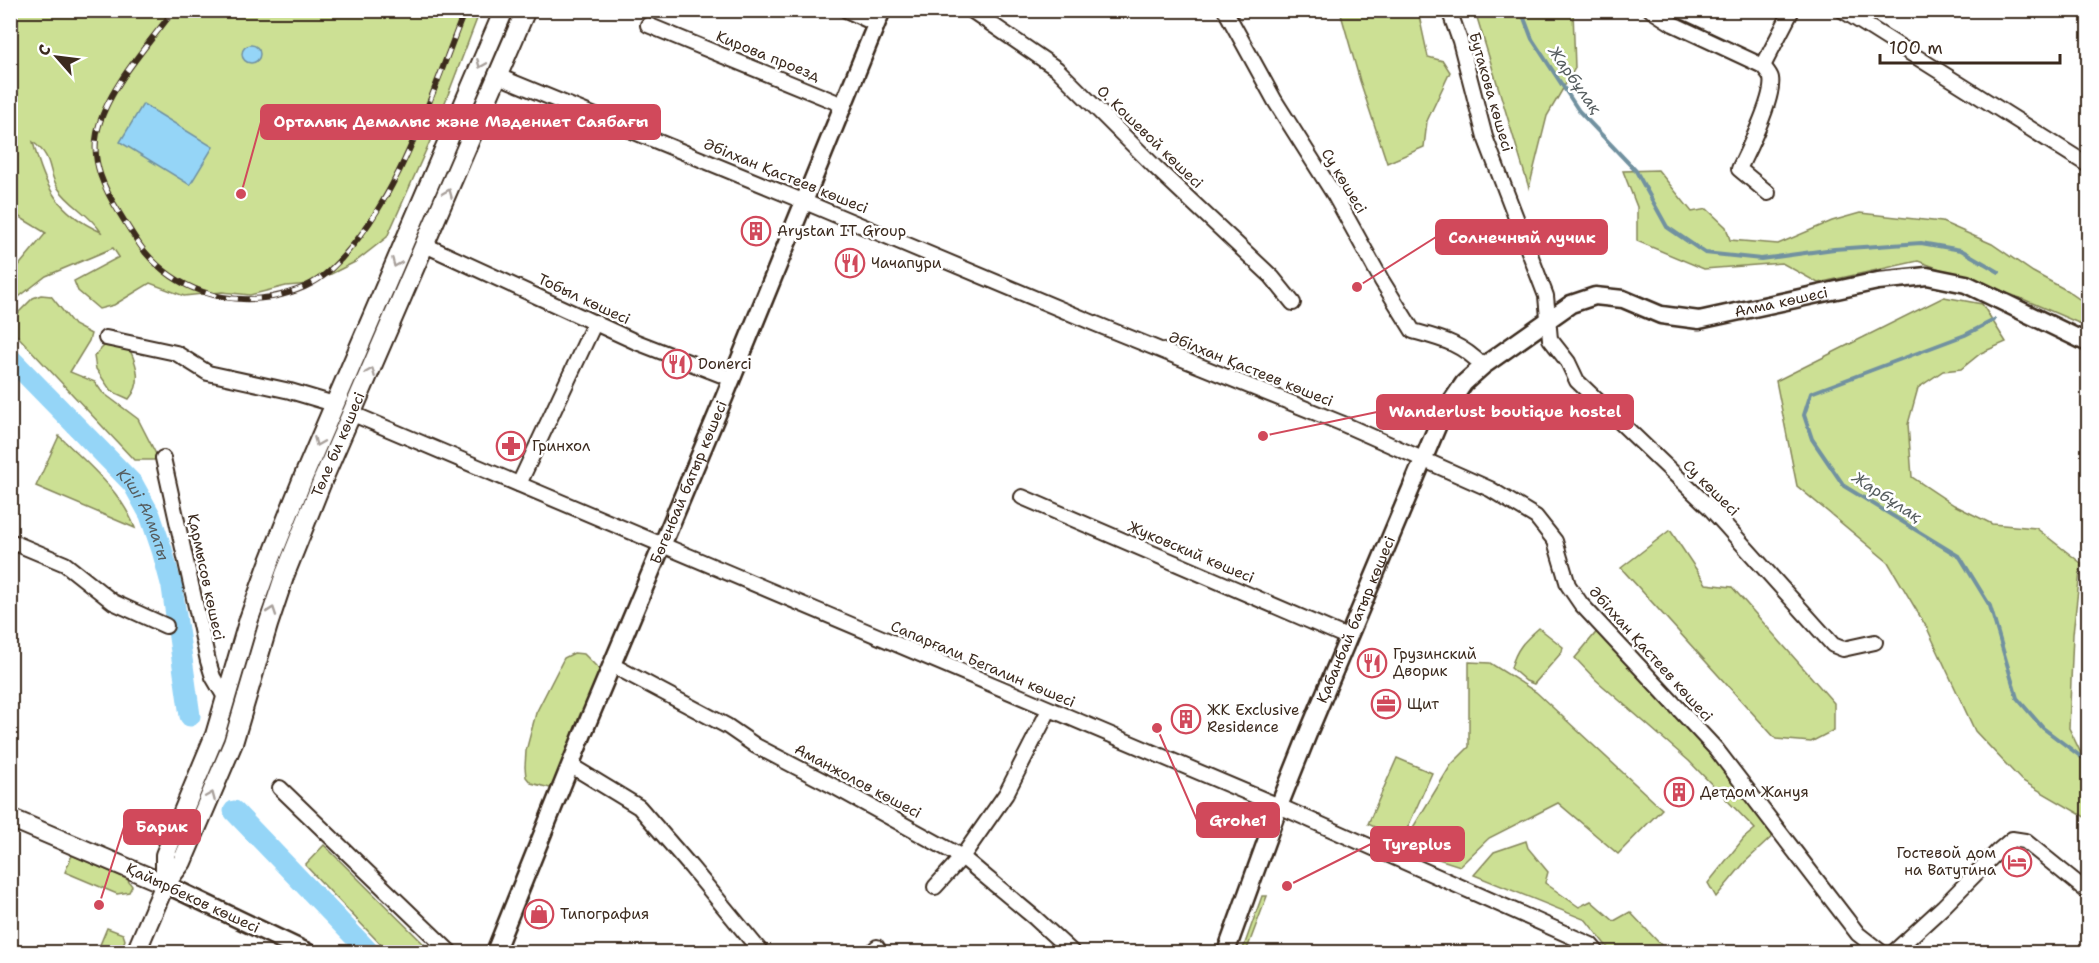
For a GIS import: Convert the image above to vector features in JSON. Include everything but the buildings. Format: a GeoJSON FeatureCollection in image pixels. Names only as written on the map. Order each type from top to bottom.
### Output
{"type":"FeatureCollection","features":[{"type":"Feature","properties":{"kind":"main road","name":"Төле би көшесі"},"geometry":{"type":"LineString","coordinates":[[165,884],[165,855],[214,735],[249,619],[268,566],[334,405],[504,10]]}},
{"type":"Feature","properties":{"kind":"main road","name":"Төле би көшесі"},"geometry":{"type":"LineString","coordinates":[[136,952],[165,884],[182,862],[233,743],[267,625],[285,574],[321,484],[526,10]]}},
{"type":"Feature","properties":{"kind":"main road","name":"Қайырбеков көшесі"},"geometry":{"type":"LineString","coordinates":[[10,818],[165,884]]}},
{"type":"Feature","properties":{"kind":"street"},"geometry":{"type":"LineString","coordinates":[[846,10],[879,17]]}},
{"type":"Feature","properties":{"kind":"street","name":"О. Кошевой көшесі"},"geometry":{"type":"LineString","coordinates":[[971,10],[1057,69],[1155,167],[1272,277],[1293,303]]}},
{"type":"Feature","properties":{"kind":"street","name":"Су көшесі"},"geometry":{"type":"LineString","coordinates":[[1225,10],[1275,101],[1335,196],[1413,331],[1463,348],[1483,366]]}},
{"type":"Feature","properties":{"kind":"street","name":"Бутакова көшесі"},"geometry":{"type":"LineString","coordinates":[[1449,10],[1460,41],[1485,137],[1546,296],[1549,318]]}},
{"type":"Feature","properties":{"kind":"street"},"geometry":{"type":"LineString","coordinates":[[1651,10],[1673,24],[1763,66],[1771,77],[1767,104],[1740,169],[1768,193]]}},
{"type":"Feature","properties":{"kind":"street"},"geometry":{"type":"LineString","coordinates":[[1763,66],[1792,10]]}},
{"type":"Feature","properties":{"kind":"street"},"geometry":{"type":"LineString","coordinates":[[1842,10],[2088,165]]}},
{"type":"Feature","properties":{"kind":"street","name":"Бөгенбай батыр көшесі"},"geometry":{"type":"LineString","coordinates":[[495,952],[570,765],[805,202],[879,17]]}},
{"type":"Feature","properties":{"kind":"street","name":"Кирова проезд"},"geometry":{"type":"LineString","coordinates":[[648,25],[843,105]]}},
{"type":"Feature","properties":{"kind":"street","name":"Әбілхан Қастеев көшесі"},"geometry":{"type":"LineString","coordinates":[[498,76],[1425,459],[1490,489],[1536,517],[1555,541],[1568,585],[1581,604],[1716,749],[1857,934],[1881,952]]}},
{"type":"Feature","properties":{"kind":"street","name":"Тобыл көшесі"},"geometry":{"type":"LineString","coordinates":[[425,245],[634,341],[732,379]]}},
{"type":"Feature","properties":{"kind":"street","name":"Алма көшесі"},"geometry":{"type":"LineString","coordinates":[[1483,366],[1571,304],[1595,296],[1623,299],[1661,315],[1699,320],[1878,281],[1927,276],[1966,284],[2088,343]]}},
{"type":"Feature","properties":{"kind":"street","name":"Су көшесі"},"geometry":{"type":"LineString","coordinates":[[1549,318],[1550,339],[1568,362],[1576,381],[1710,508],[1833,645],[1843,649],[1875,642]]}},
{"type":"Feature","properties":{"kind":"street"},"geometry":{"type":"LineString","coordinates":[[519,484],[595,322]]}},
{"type":"Feature","properties":{"kind":"street"},"geometry":{"type":"LineString","coordinates":[[106,338],[176,353],[208,372],[290,391],[334,405]]}},
{"type":"Feature","properties":{"kind":"street","name":"Қабанбай батыр көшесі"},"geometry":{"type":"LineString","coordinates":[[1226,952],[1279,806],[1347,637],[1442,415],[1464,383],[1483,366]]}},
{"type":"Feature","properties":{"kind":"street","name":"Сапарғали Бегалин көшесі"},"geometry":{"type":"LineString","coordinates":[[352,414],[1279,806],[1591,945],[1597,952]]}},
{"type":"Feature","properties":{"kind":"street","name":"Қармысов көшесі"},"geometry":{"type":"LineString","coordinates":[[163,458],[208,661],[213,676],[226,699]]}},
{"type":"Feature","properties":{"kind":"street","name":"Жуковский көшесі"},"geometry":{"type":"LineString","coordinates":[[1022,497],[1347,637]]}},
{"type":"Feature","properties":{"kind":"street"},"geometry":{"type":"LineString","coordinates":[[10,541],[65,564],[113,602],[166,626]]}},
{"type":"Feature","properties":{"kind":"street","name":"Аманжолов көшесі"},"geometry":{"type":"LineString","coordinates":[[612,665],[727,726],[756,746],[962,857],[1072,952]]}},
{"type":"Feature","properties":{"kind":"street"},"geometry":{"type":"LineString","coordinates":[[935,887],[962,857],[1006,794],[1049,710]]}},
{"type":"Feature","properties":{"kind":"street"},"geometry":{"type":"LineString","coordinates":[[570,765],[639,807],[760,952]]}},
{"type":"Feature","properties":{"kind":"street"},"geometry":{"type":"LineString","coordinates":[[280,788],[450,952]]}},
{"type":"Feature","properties":{"kind":"street"},"geometry":{"type":"LineString","coordinates":[[1894,952],[2012,839],[2025,840],[2088,892]]}},
{"type":"Feature","properties":{"kind":"street","name":"Қайырбеков көшесі"},"geometry":{"type":"LineString","coordinates":[[165,884],[307,952]]}},
{"type":"Feature","properties":{"kind":"green space"},"geometry":{"type":"Polygon","coordinates":[[[10,11],[480,11],[431,139],[387,237],[355,262],[311,284],[286,286],[250,295],[222,292],[184,296],[150,283],[114,305],[99,309],[78,291],[74,281],[119,257],[113,248],[46,276],[11,303],[11,275],[46,233],[11,212],[10,11]],[[33,142],[42,173],[55,197],[74,216],[101,232],[58,188],[47,159],[33,142]]]}},
{"type":"Feature","properties":{"kind":"green space"},"geometry":{"type":"Polygon","coordinates":[[[1340,11],[1418,11],[1428,57],[1443,61],[1450,72],[1427,121],[1424,147],[1387,163],[1340,11]]]}},
{"type":"Feature","properties":{"kind":"green space"},"geometry":{"type":"Polygon","coordinates":[[[1475,11],[1573,11],[1575,68],[1547,116],[1529,188],[1475,11]]]}},
{"type":"Feature","properties":{"kind":"green space"},"geometry":{"type":"Polygon","coordinates":[[[1658,170],[1692,212],[1707,209],[1726,227],[1730,240],[1778,244],[1832,221],[1860,213],[1942,222],[1992,244],[2033,272],[2088,303],[2088,327],[2023,299],[1918,261],[1818,283],[1782,263],[1704,269],[1637,241],[1637,207],[1623,171],[1658,170]]]}},
{"type":"Feature","properties":{"kind":"green space"},"geometry":{"type":"Polygon","coordinates":[[[41,295],[51,296],[74,325],[91,334],[70,372],[95,382],[102,392],[138,419],[159,460],[134,460],[11,329],[11,320],[33,298],[41,295]]]}},
{"type":"Feature","properties":{"kind":"green space"},"geometry":{"type":"Polygon","coordinates":[[[1944,297],[1982,304],[2006,342],[1981,353],[1961,369],[1943,371],[1918,388],[1908,424],[1912,477],[1954,505],[1992,524],[2036,528],[2081,563],[2073,634],[2069,728],[2088,768],[2088,819],[2021,780],[1975,731],[1927,628],[1888,562],[1797,486],[1776,381],[1944,297]]]}},
{"type":"Feature","properties":{"kind":"green space"},"geometry":{"type":"Polygon","coordinates":[[[104,346],[130,350],[135,363],[137,381],[129,399],[111,391],[96,369],[94,356],[104,346]]]}},
{"type":"Feature","properties":{"kind":"green space"},"geometry":{"type":"Polygon","coordinates":[[[59,436],[92,467],[112,490],[135,528],[36,486],[59,436]]]}},
{"type":"Feature","properties":{"kind":"green space"},"geometry":{"type":"Polygon","coordinates":[[[1670,530],[1706,584],[1732,587],[1834,703],[1834,730],[1811,742],[1776,739],[1621,568],[1670,530]]]}},
{"type":"Feature","properties":{"kind":"green space"},"geometry":{"type":"Polygon","coordinates":[[[1539,628],[1563,647],[1562,652],[1534,684],[1526,681],[1511,668],[1521,646],[1539,628]]]}},
{"type":"Feature","properties":{"kind":"green space"},"geometry":{"type":"Polygon","coordinates":[[[1599,629],[1699,738],[1775,834],[1745,862],[1716,897],[1708,883],[1744,838],[1755,829],[1689,761],[1596,680],[1575,658],[1599,629]]]}},
{"type":"Feature","properties":{"kind":"green space"},"geometry":{"type":"Polygon","coordinates":[[[574,653],[584,654],[599,669],[601,684],[580,714],[556,784],[550,788],[531,783],[526,777],[526,751],[536,713],[564,658],[574,653]]]}},
{"type":"Feature","properties":{"kind":"green space"},"geometry":{"type":"Polygon","coordinates":[[[1469,662],[1490,663],[1536,692],[1662,809],[1618,854],[1558,803],[1489,838],[1460,866],[1401,847],[1451,765],[1469,747],[1469,662]]]}},
{"type":"Feature","properties":{"kind":"green space"},"geometry":{"type":"Polygon","coordinates":[[[1397,758],[1432,773],[1402,840],[1368,824],[1397,758]]]}},
{"type":"Feature","properties":{"kind":"green space"},"geometry":{"type":"Polygon","coordinates":[[[1526,841],[1528,848],[1548,872],[1545,883],[1579,907],[1591,901],[1614,921],[1630,912],[1663,947],[1649,946],[1650,952],[1611,952],[1586,920],[1474,875],[1494,852],[1526,841]]]}},
{"type":"Feature","properties":{"kind":"green space"},"geometry":{"type":"Polygon","coordinates":[[[324,845],[432,952],[388,952],[305,865],[324,845]]]}},
{"type":"Feature","properties":{"kind":"green space"},"geometry":{"type":"Polygon","coordinates":[[[72,855],[127,879],[132,886],[129,892],[117,894],[65,872],[72,855]]]}},
{"type":"Feature","properties":{"kind":"green space"},"geometry":{"type":"Polygon","coordinates":[[[1262,896],[1267,896],[1246,952],[1243,949],[1262,896]]]}},
{"type":"Feature","properties":{"kind":"green space"},"geometry":{"type":"Polygon","coordinates":[[[107,928],[123,934],[125,940],[120,952],[97,952],[107,928]]]}},
{"type":"Feature","properties":{"kind":"water"},"geometry":{"type":"Polygon","coordinates":[[[247,45],[255,45],[260,50],[258,61],[247,63],[242,58],[242,50],[247,45]]]}},
{"type":"Feature","properties":{"kind":"water"},"geometry":{"type":"Polygon","coordinates":[[[143,104],[213,147],[190,185],[120,142],[143,104]]]}},
{"type":"Feature","properties":{"kind":"waterway","name":"Жарбұлақ"},"geometry":{"type":"LineString","coordinates":[[1521,10],[1532,39],[1579,111],[1636,171],[1667,227],[1705,253],[1761,259],[1834,249],[1921,243],[1961,250],[1999,272]]}},
{"type":"Feature","properties":{"kind":"waterway","name":"Жарбұлақ"},"geometry":{"type":"LineString","coordinates":[[1994,320],[1965,335],[1811,393],[1804,415],[1812,439],[1844,486],[1960,557],[1990,606],[2017,698],[2043,728],[2088,762]]}},
{"type":"Feature","properties":{"kind":"waterway","name":"Кіші Алматы"},"geometry":{"type":"LineString","coordinates":[[10,358],[133,484],[150,515],[172,587],[190,716]]}},
{"type":"Feature","properties":{"kind":"waterway","name":"Кіші Алматы"},"geometry":{"type":"LineString","coordinates":[[234,811],[369,952]]}},
{"type":"Feature","properties":{"kind":"railway"},"geometry":{"type":"LineString","coordinates":[[174,10],[129,68],[109,101],[97,133],[98,165],[114,205],[145,252],[158,265],[172,276],[202,292],[236,299],[272,297],[295,291],[323,276],[353,245],[374,216],[410,149],[465,10]]}},
{"type":"Feature","properties":{"kind":"place","name":"Орталық Демалыс және Мәдениет Саябағы"},"geometry":{"type":"Point","coordinates":[241,194]}},
{"type":"Feature","properties":{"kind":"place","name":"Arystan IT Group"},"geometry":{"type":"Point","coordinates":[756,231]}},
{"type":"Feature","properties":{"kind":"place","name":"Чачапури"},"geometry":{"type":"Point","coordinates":[850,263]}},
{"type":"Feature","properties":{"kind":"place","name":"Солнечный лучик"},"geometry":{"type":"Point","coordinates":[1357,287]}},
{"type":"Feature","properties":{"kind":"place","name":"Donerci"},"geometry":{"type":"Point","coordinates":[677,364]}},
{"type":"Feature","properties":{"kind":"place","name":"Wanderlust boutique hostel"},"geometry":{"type":"Point","coordinates":[1263,436]}},
{"type":"Feature","properties":{"kind":"place","name":"Гринхол"},"geometry":{"type":"Point","coordinates":[511,446]}},
{"type":"Feature","properties":{"kind":"place","name":"Грузинский Дворик"},"geometry":{"type":"Point","coordinates":[1372,663]}},
{"type":"Feature","properties":{"kind":"place","name":"Щит"},"geometry":{"type":"Point","coordinates":[1386,704]}},
{"type":"Feature","properties":{"kind":"place","name":"ЖК Exclusive Residence"},"geometry":{"type":"Point","coordinates":[1186,719]}},
{"type":"Feature","properties":{"kind":"place","name":"Grohe1"},"geometry":{"type":"Point","coordinates":[1157,728]}},
{"type":"Feature","properties":{"kind":"place","name":"Детдом Жануя"},"geometry":{"type":"Point","coordinates":[1679,792]}},
{"type":"Feature","properties":{"kind":"place","name":"Гостевой дом на Ватутина"},"geometry":{"type":"Point","coordinates":[2017,862]}},
{"type":"Feature","properties":{"kind":"place","name":"Tyreplus"},"geometry":{"type":"Point","coordinates":[1287,886]}},
{"type":"Feature","properties":{"kind":"place","name":"Барик"},"geometry":{"type":"Point","coordinates":[99,905]}},
{"type":"Feature","properties":{"kind":"place","name":"Типография"},"geometry":{"type":"Point","coordinates":[539,914]}}]}
